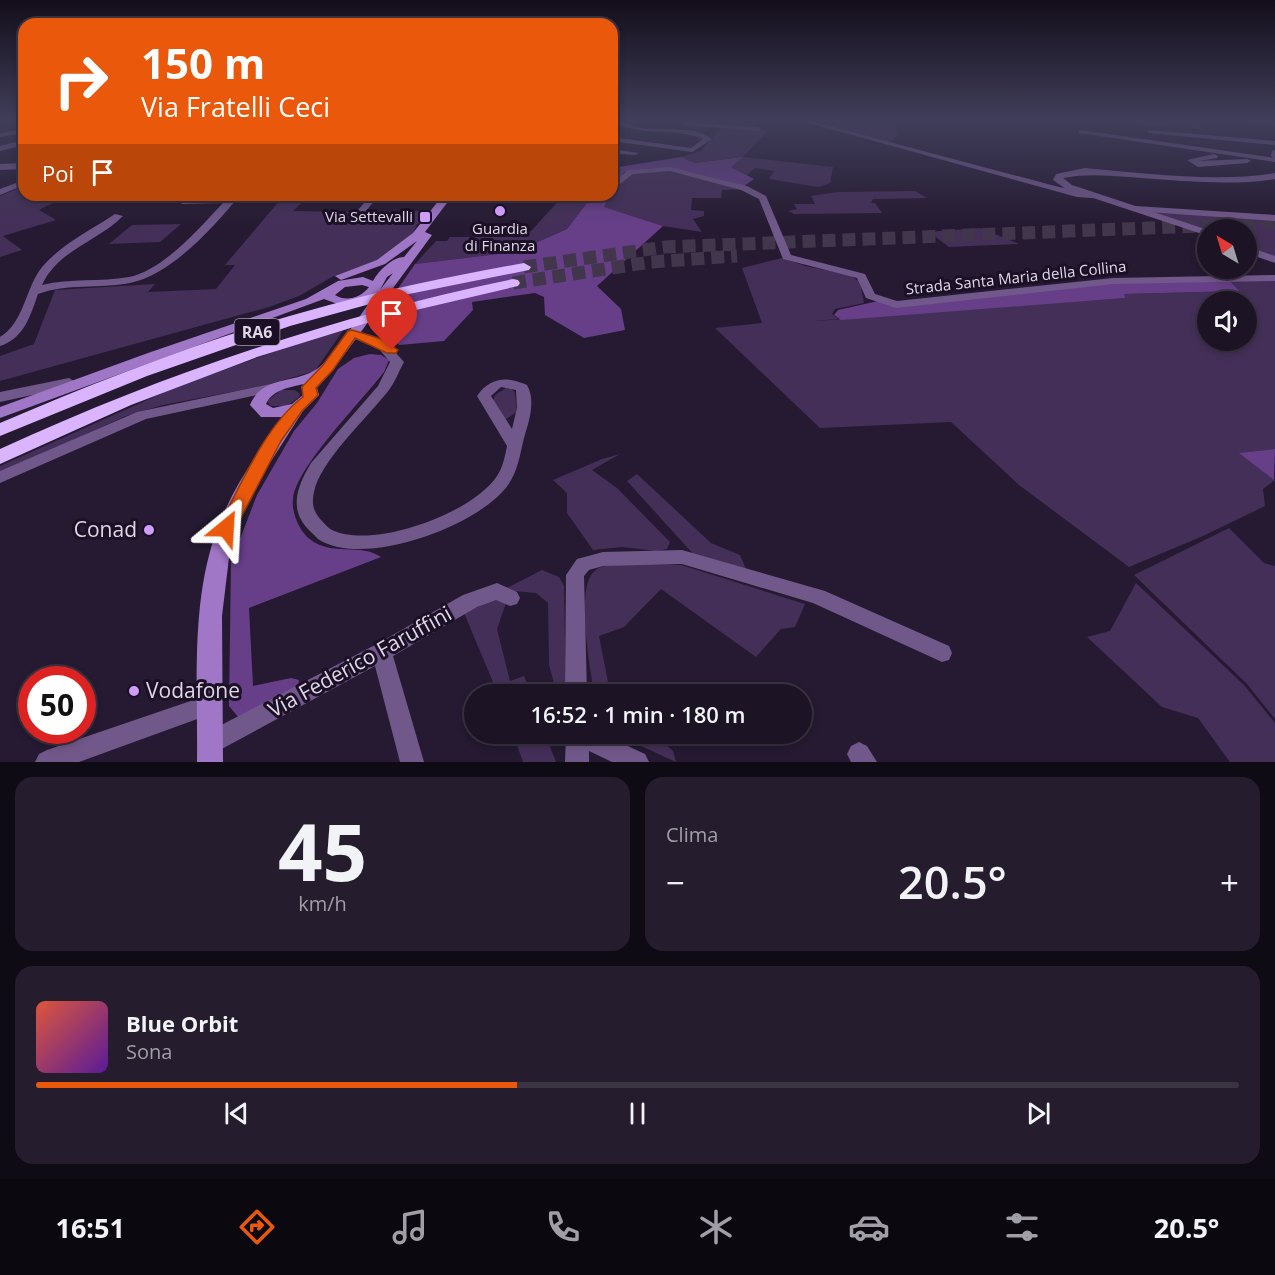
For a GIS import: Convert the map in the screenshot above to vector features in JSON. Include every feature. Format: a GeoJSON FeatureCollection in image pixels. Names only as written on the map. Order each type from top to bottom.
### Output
{"type":"FeatureCollection","features":[{"type":"Feature","properties":{"kind":"highway","name":"RA6"},"geometry":{"type":"LineString","coordinates":[[0,430],[144,371],[277,326],[380,296],[524,267]]}},
{"type":"Feature","properties":{"kind":"highway","name":"RA6"},"geometry":{"type":"LineString","coordinates":[[0,457],[97,412],[233,358],[375,313],[513,283]]}},
{"type":"Feature","properties":{"kind":"main road"},"geometry":{"type":"LineString","coordinates":[[297,408],[273,413],[262,411],[258,405],[261,395],[275,387],[303,385],[325,371],[444,201]]}},
{"type":"Feature","properties":{"kind":"main road"},"geometry":{"type":"LineString","coordinates":[[357,327],[364,308],[382,275],[423,234],[450,201]]}},
{"type":"Feature","properties":{"kind":"main road"},"geometry":{"type":"LineString","coordinates":[[0,413],[329,293],[336,286],[356,281],[388,264],[423,234]]}},
{"type":"Feature","properties":{"kind":"main road"},"geometry":{"type":"LineString","coordinates":[[228,330],[294,304],[332,281],[381,262],[423,234]]}},
{"type":"Feature","properties":{"kind":"main road"},"geometry":{"type":"LineString","coordinates":[[356,281],[369,282],[373,291]]}},
{"type":"Feature","properties":{"kind":"main road"},"geometry":{"type":"LineString","coordinates":[[120,369],[285,316],[345,303],[373,291]]}},
{"type":"Feature","properties":{"kind":"main road"},"geometry":{"type":"LineString","coordinates":[[329,293],[331,299],[345,303],[352,310],[357,327]]}},
{"type":"Feature","properties":{"kind":"main road"},"geometry":{"type":"LineString","coordinates":[[210,753],[211,612],[216,571],[226,528],[274,439],[297,408],[311,395],[303,385]]}},
{"type":"Feature","properties":{"kind":"main road"},"geometry":{"type":"LineString","coordinates":[[273,413],[276,426],[274,439]]}},
{"type":"Feature","properties":{"kind":"street"},"geometry":{"type":"LineString","coordinates":[[932,156],[1080,195],[1092,195]]}},
{"type":"Feature","properties":{"kind":"street"},"geometry":{"type":"LineString","coordinates":[[1217,156],[1195,157],[1191,160],[1198,165],[1260,160]]}},
{"type":"Feature","properties":{"kind":"street"},"geometry":{"type":"LineString","coordinates":[[0,167],[18,166]]}},
{"type":"Feature","properties":{"kind":"street","name":"Strada Santa Maria della Collina"},"geometry":{"type":"LineString","coordinates":[[618,182],[631,172],[670,169],[744,188],[763,198],[787,257],[861,276],[870,296],[890,304],[998,296],[1113,281],[1275,278]]}},
{"type":"Feature","properties":{"kind":"street"},"geometry":{"type":"LineString","coordinates":[[1197,229],[1092,195],[1062,183],[1058,180],[1059,176],[1085,171],[1164,177],[1258,179],[1275,176]]}},
{"type":"Feature","properties":{"kind":"street"},"geometry":{"type":"LineString","coordinates":[[0,192],[18,184]]}},
{"type":"Feature","properties":{"kind":"street"},"geometry":{"type":"LineString","coordinates":[[35,286],[131,280],[154,273],[231,201]]}},
{"type":"Feature","properties":{"kind":"street"},"geometry":{"type":"LineString","coordinates":[[355,219],[370,201]]}},
{"type":"Feature","properties":{"kind":"street"},"geometry":{"type":"LineString","coordinates":[[1136,209],[1275,218]]}},
{"type":"Feature","properties":{"kind":"street"},"geometry":{"type":"LineString","coordinates":[[0,342],[14,334],[22,324],[35,286],[47,267],[118,216]]}},
{"type":"Feature","properties":{"kind":"street"},"geometry":{"type":"LineString","coordinates":[[1257,253],[1275,260]]}},
{"type":"Feature","properties":{"kind":"street"},"geometry":{"type":"LineString","coordinates":[[357,327],[392,350],[397,362],[384,387],[317,467],[309,481],[304,506],[306,514],[313,525],[326,535],[348,543],[368,543],[408,536],[447,519],[486,498],[500,485],[512,466],[515,446]]}},
{"type":"Feature","properties":{"kind":"street"},"geometry":{"type":"LineString","coordinates":[[0,397],[50,389],[206,338]]}},
{"type":"Feature","properties":{"kind":"street"},"geometry":{"type":"LineString","coordinates":[[0,477],[142,415],[275,387]]}},
{"type":"Feature","properties":{"kind":"street"},"geometry":{"type":"LineString","coordinates":[[227,398],[258,405]]}},
{"type":"Feature","properties":{"kind":"street"},"geometry":{"type":"LineString","coordinates":[[576,684],[575,575],[583,564],[603,558],[682,557],[818,597],[942,653]]}},
{"type":"Feature","properties":{"kind":"street","name":"Via Federico Faruffini"},"geometry":{"type":"LineString","coordinates":[[210,753],[470,601],[496,591],[510,598]]}},
{"type":"Feature","properties":{"kind":"street"},"geometry":{"type":"LineString","coordinates":[[382,652],[412,762]]}},
{"type":"Feature","properties":{"kind":"street"},"geometry":{"type":"LineString","coordinates":[[47,762],[211,704]]}},
{"type":"Feature","properties":{"kind":"street"},"geometry":{"type":"LineString","coordinates":[[577,762],[578,744]]}},
{"type":"Feature","properties":{"kind":"street"},"geometry":{"type":"LineString","coordinates":[[599,744],[637,762]]}},
{"type":"Feature","properties":{"kind":"shaded area"},"geometry":{"type":"Polygon","coordinates":[[[744,156],[743,157],[833,167],[830,183],[818,187],[769,179],[774,171],[755,168],[747,175],[731,167],[741,157],[695,163],[681,157],[744,156]]]}},
{"type":"Feature","properties":{"kind":"shaded area"},"geometry":{"type":"Polygon","coordinates":[[[681,157],[695,163],[743,157],[731,167],[754,179],[744,186],[685,171],[656,168],[624,172],[618,182],[618,167],[681,157]]]}},
{"type":"Feature","properties":{"kind":"shaded area"},"geometry":{"type":"Polygon","coordinates":[[[670,169],[743,189],[722,190],[721,198],[692,198],[691,210],[704,211],[704,216],[693,219],[702,232],[663,226],[603,207],[606,201],[618,201],[618,184],[622,180],[646,171],[670,169]]]}},
{"type":"Feature","properties":{"kind":"shaded area"},"geometry":{"type":"Polygon","coordinates":[[[18,188],[18,201],[59,201],[39,210],[56,220],[3,236],[22,250],[0,257],[0,196],[18,188]]]}},
{"type":"Feature","properties":{"kind":"shaded area"},"geometry":{"type":"Polygon","coordinates":[[[915,191],[927,198],[873,199],[871,203],[875,203],[882,213],[794,214],[788,211],[797,209],[794,204],[815,204],[811,196],[838,192],[915,191]]]}},
{"type":"Feature","properties":{"kind":"shaded area"},"geometry":{"type":"Polygon","coordinates":[[[279,201],[304,201],[293,211],[355,212],[346,223],[378,223],[368,211],[430,211],[423,222],[417,224],[413,234],[376,261],[332,277],[299,296],[269,307],[0,381],[0,356],[34,344],[55,290],[155,284],[148,292],[216,289],[235,265],[225,265],[279,201]]]}},
{"type":"Feature","properties":{"kind":"shaded area"},"geometry":{"type":"Polygon","coordinates":[[[558,201],[588,201],[567,229],[515,252],[415,264],[436,241],[447,241],[450,237],[508,237],[531,231],[558,201]]]}},
{"type":"Feature","properties":{"kind":"shaded area"},"geometry":{"type":"Polygon","coordinates":[[[588,201],[606,201],[604,207],[663,226],[597,286],[621,309],[625,330],[584,338],[545,315],[544,297],[535,293],[472,302],[473,310],[444,341],[399,345],[376,320],[415,264],[515,252],[567,229],[588,201]]]}},
{"type":"Feature","properties":{"kind":"shaded area"},"geometry":{"type":"Polygon","coordinates":[[[1136,209],[1275,215],[1275,260],[1257,253],[1257,219],[1197,219],[1197,230],[1136,209]]]}},
{"type":"Feature","properties":{"kind":"shaded area"},"geometry":{"type":"Polygon","coordinates":[[[181,224],[160,242],[109,244],[132,225],[181,224]]]}},
{"type":"Feature","properties":{"kind":"shaded area"},"geometry":{"type":"Polygon","coordinates":[[[980,228],[1019,244],[949,247],[929,232],[980,228]]]}},
{"type":"Feature","properties":{"kind":"shaded area"},"geometry":{"type":"Polygon","coordinates":[[[782,258],[805,266],[850,275],[860,282],[864,303],[835,309],[832,314],[838,319],[815,321],[1124,298],[1123,294],[1197,292],[1197,351],[1257,351],[1257,291],[1238,291],[1228,279],[1275,278],[1275,449],[1240,453],[1275,480],[1263,489],[1265,506],[1203,536],[1129,567],[1019,485],[951,422],[820,428],[715,328],[762,323],[742,268],[782,258]]]}},
{"type":"Feature","properties":{"kind":"shaded area"},"geometry":{"type":"Polygon","coordinates":[[[1228,279],[1239,291],[1124,294],[1125,298],[841,320],[834,315],[838,310],[878,301],[890,305],[1113,281],[1228,279]]]}},
{"type":"Feature","properties":{"kind":"shaded area"},"geometry":{"type":"Polygon","coordinates":[[[346,326],[315,371],[263,386],[163,405],[126,416],[0,473],[0,466],[176,387],[346,326]]]}},
{"type":"Feature","properties":{"kind":"shaded area"},"geometry":{"type":"Polygon","coordinates":[[[370,354],[381,355],[389,360],[384,372],[317,452],[297,486],[293,504],[300,527],[307,537],[319,545],[365,551],[381,557],[249,608],[253,686],[291,678],[299,680],[298,687],[240,719],[229,706],[231,562],[257,495],[294,431],[317,403],[338,369],[354,358],[370,354]]]}},
{"type":"Feature","properties":{"kind":"shaded area"},"geometry":{"type":"Polygon","coordinates":[[[506,388],[512,389],[515,393],[517,412],[506,419],[499,416],[493,401],[495,395],[506,388]]]}},
{"type":"Feature","properties":{"kind":"shaded area"},"geometry":{"type":"Polygon","coordinates":[[[281,390],[295,390],[300,394],[287,406],[271,406],[267,401],[281,390]]]}},
{"type":"Feature","properties":{"kind":"shaded area"},"geometry":{"type":"Polygon","coordinates":[[[1275,449],[1274,480],[1239,453],[1275,449]]]}},
{"type":"Feature","properties":{"kind":"shaded area"},"geometry":{"type":"Polygon","coordinates":[[[620,454],[592,470],[617,488],[670,542],[667,549],[657,551],[622,547],[593,550],[567,513],[567,493],[553,480],[602,459],[620,454]]]}},
{"type":"Feature","properties":{"kind":"shaded area"},"geometry":{"type":"Polygon","coordinates":[[[637,474],[711,543],[740,555],[746,569],[695,556],[627,481],[637,474]]]}},
{"type":"Feature","properties":{"kind":"shaded area"},"geometry":{"type":"Polygon","coordinates":[[[1229,528],[1264,563],[1275,566],[1275,719],[1247,684],[1134,575],[1229,528]]]}},
{"type":"Feature","properties":{"kind":"shaded area"},"geometry":{"type":"Polygon","coordinates":[[[611,565],[681,565],[805,604],[795,627],[781,629],[756,657],[661,589],[624,627],[599,636],[608,684],[593,684],[585,628],[586,591],[590,578],[597,569],[611,565]]]}},
{"type":"Feature","properties":{"kind":"shaded area"},"geometry":{"type":"Polygon","coordinates":[[[542,570],[559,577],[564,586],[566,684],[554,684],[549,665],[548,603],[536,593],[503,590],[542,570]]]}},
{"type":"Feature","properties":{"kind":"shaded area"},"geometry":{"type":"Polygon","coordinates":[[[1136,583],[1244,685],[1275,723],[1275,762],[1230,762],[1198,718],[1162,707],[1087,637],[1110,631],[1136,583]]]}},
{"type":"Feature","properties":{"kind":"shaded area"},"geometry":{"type":"Polygon","coordinates":[[[494,599],[506,603],[497,629],[510,681],[524,676],[527,684],[494,684],[464,613],[494,599]]]}},
{"type":"Feature","properties":{"kind":"shaded area"},"geometry":{"type":"Polygon","coordinates":[[[517,744],[549,744],[556,762],[523,762],[517,744]]]}},
{"type":"Feature","properties":{"kind":"shaded area"},"geometry":{"type":"Polygon","coordinates":[[[637,744],[666,744],[673,751],[676,762],[637,744]]]}},
{"type":"Feature","properties":{"kind":"tunnel"},"geometry":{"type":"LineString","coordinates":[[524,267],[665,247],[1275,223]]}},
{"type":"Feature","properties":{"kind":"tunnel"},"geometry":{"type":"LineString","coordinates":[[513,283],[651,262],[737,256]]}},
{"type":"Feature","properties":{"kind":"place","name":"Guardia di Finanza"},"geometry":{"type":"Point","coordinates":[500,211]}},
{"type":"Feature","properties":{"kind":"place","name":"Via Settevalli"},"geometry":{"type":"Point","coordinates":[425,217]}},
{"type":"Feature","properties":{"kind":"place","name":"Conad"},"geometry":{"type":"Point","coordinates":[149,530]}},
{"type":"Feature","properties":{"kind":"place","name":"Vodafone"},"geometry":{"type":"Point","coordinates":[134,691]}},
{"type":"Feature","properties":{"kind":"route"},"geometry":{"type":"LineString","coordinates":[[226,528],[274,439],[297,408],[304,404],[311,395],[309,387],[328,368],[352,333],[378,342],[392,350]]}}]}
